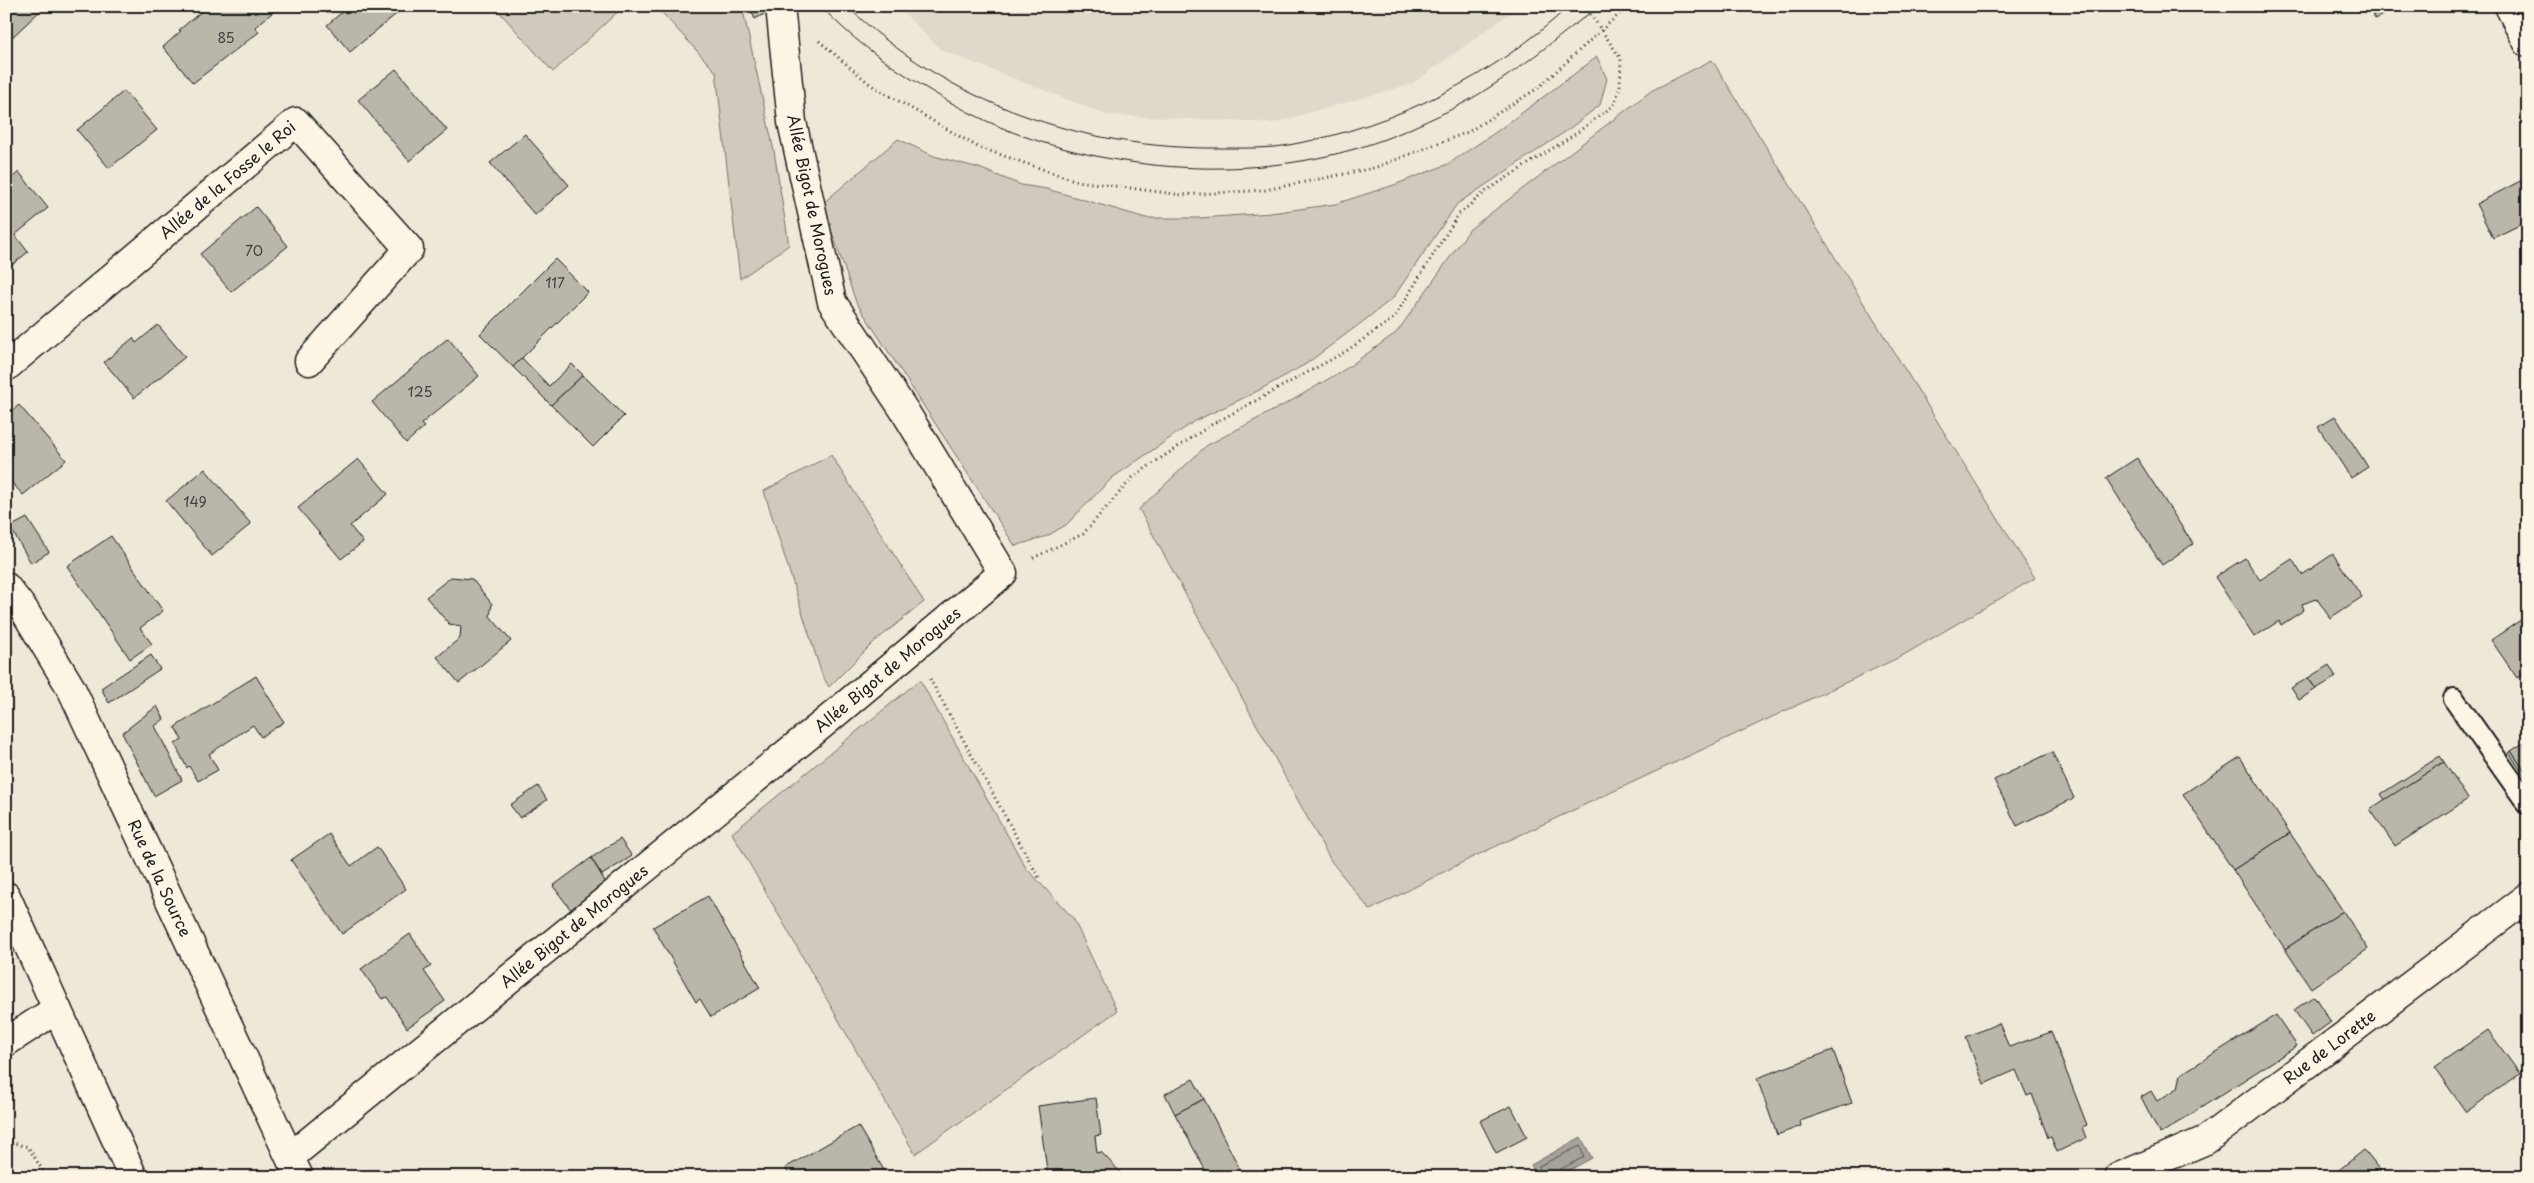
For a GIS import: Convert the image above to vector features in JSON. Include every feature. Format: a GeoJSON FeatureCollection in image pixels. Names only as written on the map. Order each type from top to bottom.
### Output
{"type":"FeatureCollection","features":[{"type":"Feature","properties":{"kind":"street"},"geometry":{"type":"LineString","coordinates":[[2510,6],[2528,43]]}},
{"type":"Feature","properties":{"kind":"street","name":"Allée Bigot de Morogues"},"geometry":{"type":"LineString","coordinates":[[294,1167],[1003,573],[904,410],[832,302],[792,122],[780,7]]}},
{"type":"Feature","properties":{"kind":"street","name":"Allée de la Fosse le Roi"},"geometry":{"type":"LineString","coordinates":[[6,367],[296,122],[409,249],[309,361]]}},
{"type":"Feature","properties":{"kind":"street","name":"Rue de la Source"},"geometry":{"type":"LineString","coordinates":[[6,587],[24,610],[71,688],[294,1167]]}},
{"type":"Feature","properties":{"kind":"street"},"geometry":{"type":"LineString","coordinates":[[6,896],[133,1177]]}},
{"type":"Feature","properties":{"kind":"street","name":"Rue de Lorette"},"geometry":{"type":"LineString","coordinates":[[2120,1177],[2206,1140],[2526,902]]}},
{"type":"Feature","properties":{"kind":"street"},"geometry":{"type":"LineString","coordinates":[[6,1042],[57,1009]]}},
{"type":"Feature","properties":{"kind":"lane"},"geometry":{"type":"LineString","coordinates":[[2454,699],[2528,804]]}},
{"type":"Feature","properties":{"kind":"path"},"geometry":{"type":"LineString","coordinates":[[1003,573],[1083,534],[1134,476],[1212,425],[1345,352],[1394,318],[1458,215],[1486,191],[1575,134],[1614,105],[1620,88],[1621,59],[1585,6]]}},
{"type":"Feature","properties":{"kind":"path"},"geometry":{"type":"LineString","coordinates":[[780,7],[871,85],[978,147],[1077,181],[1182,195],[1265,190],[1374,168],[1468,132],[1538,88],[1628,6]]}},
{"type":"Feature","properties":{"kind":"path"},"geometry":{"type":"LineString","coordinates":[[913,648],[1039,878]]}},
{"type":"Feature","properties":{"kind":"path"},"geometry":{"type":"LineString","coordinates":[[6,1141],[28,1147],[47,1177]]}},
{"type":"Feature","properties":{"kind":"shaded area"},"geometry":{"type":"Polygon","coordinates":[[[494,6],[624,6],[553,72],[494,6]]]}},
{"type":"Feature","properties":{"kind":"shaded area"},"geometry":{"type":"Polygon","coordinates":[[[656,6],[742,6],[774,151],[789,245],[740,279],[716,72],[656,6]]]}},
{"type":"Feature","properties":{"kind":"shaded area"},"geometry":{"type":"Polygon","coordinates":[[[897,6],[1520,6],[1412,84],[1273,123],[1107,115],[941,50],[897,6]]]}},
{"type":"Feature","properties":{"kind":"shaded area"},"geometry":{"type":"Polygon","coordinates":[[[1597,57],[1607,79],[1600,105],[1565,132],[1457,204],[1393,298],[1306,364],[1252,394],[1195,421],[1112,478],[1066,525],[1047,536],[1015,546],[856,302],[822,204],[898,139],[934,156],[979,168],[1021,185],[1047,189],[1146,218],[1200,218],[1271,213],[1335,204],[1394,185],[1448,164],[1496,132],[1597,57]]]}},
{"type":"Feature","properties":{"kind":"shaded area"},"geometry":{"type":"Polygon","coordinates":[[[1712,60],[2035,578],[1900,657],[1469,859],[1370,910],[1331,861],[1139,509],[1206,446],[1291,401],[1347,368],[1397,332],[1470,229],[1651,91],[1712,60]]]}},
{"type":"Feature","properties":{"kind":"shaded area"},"geometry":{"type":"Polygon","coordinates":[[[831,455],[924,602],[873,643],[829,687],[822,675],[764,491],[831,455]]]}},
{"type":"Feature","properties":{"kind":"shaded area"},"geometry":{"type":"Polygon","coordinates":[[[920,680],[1026,868],[1073,918],[1117,1011],[915,1154],[732,833],[920,680]]]}},
{"type":"Feature","properties":{"kind":"water"},"geometry":{"type":"Polygon","coordinates":[[[1581,1137],[1592,1158],[1557,1177],[1537,1177],[1531,1165],[1581,1137]]]}},
{"type":"Feature","properties":{"kind":"building"},"geometry":{"type":"Polygon","coordinates":[[[6,6],[39,6],[42,9],[6,43],[6,6]]]}},
{"type":"Feature","properties":{"kind":"building"},"geometry":{"type":"Polygon","coordinates":[[[208,6],[278,8],[255,27],[259,32],[193,83],[163,47],[181,31],[179,30],[208,6]]]}},
{"type":"Feature","properties":{"kind":"building"},"geometry":{"type":"Polygon","coordinates":[[[349,6],[406,6],[350,52],[327,25],[349,6]]]}},
{"type":"Feature","properties":{"kind":"building"},"geometry":{"type":"Polygon","coordinates":[[[749,6],[765,6],[768,12],[755,19],[749,6]]]}},
{"type":"Feature","properties":{"kind":"building"},"geometry":{"type":"Polygon","coordinates":[[[2368,6],[2399,6],[2375,19],[2368,6]]]}},
{"type":"Feature","properties":{"kind":"building"},"geometry":{"type":"Polygon","coordinates":[[[396,69],[447,130],[409,161],[358,100],[396,69]]]}},
{"type":"Feature","properties":{"kind":"building"},"geometry":{"type":"Polygon","coordinates":[[[124,91],[157,130],[109,168],[77,130],[124,91]]]}},
{"type":"Feature","properties":{"kind":"building"},"geometry":{"type":"Polygon","coordinates":[[[525,134],[569,185],[535,215],[490,163],[525,134]]]}},
{"type":"Feature","properties":{"kind":"building"},"geometry":{"type":"Polygon","coordinates":[[[19,172],[48,208],[15,235],[28,252],[7,269],[6,183],[19,172]]]}},
{"type":"Feature","properties":{"kind":"building"},"geometry":{"type":"Polygon","coordinates":[[[2528,177],[2528,221],[2493,238],[2476,204],[2528,177]]]}},
{"type":"Feature","properties":{"kind":"building"},"geometry":{"type":"Polygon","coordinates":[[[256,207],[288,246],[231,292],[200,254],[256,207]]]}},
{"type":"Feature","properties":{"kind":"building"},"geometry":{"type":"Polygon","coordinates":[[[555,259],[588,292],[513,367],[480,334],[555,259]]]}},
{"type":"Feature","properties":{"kind":"building"},"geometry":{"type":"Polygon","coordinates":[[[158,325],[185,357],[134,398],[104,362],[133,338],[136,343],[158,325]]]}},
{"type":"Feature","properties":{"kind":"building"},"geometry":{"type":"Polygon","coordinates":[[[448,338],[479,376],[421,424],[424,427],[406,443],[372,402],[448,338]]]}},
{"type":"Feature","properties":{"kind":"building"},"geometry":{"type":"Polygon","coordinates":[[[522,358],[549,386],[572,364],[583,375],[551,405],[513,367],[522,358]]]}},
{"type":"Feature","properties":{"kind":"building"},"geometry":{"type":"Polygon","coordinates":[[[583,375],[624,416],[593,447],[551,405],[583,375]]]}},
{"type":"Feature","properties":{"kind":"building"},"geometry":{"type":"Polygon","coordinates":[[[19,405],[66,460],[23,495],[6,476],[6,415],[19,405]]]}},
{"type":"Feature","properties":{"kind":"building"},"geometry":{"type":"Polygon","coordinates":[[[2335,416],[2368,467],[2351,478],[2318,427],[2335,416]]]}},
{"type":"Feature","properties":{"kind":"building"},"geometry":{"type":"Polygon","coordinates":[[[2137,458],[2193,544],[2162,565],[2106,478],[2137,458]]]}},
{"type":"Feature","properties":{"kind":"building"},"geometry":{"type":"Polygon","coordinates":[[[358,459],[388,494],[350,526],[363,542],[341,559],[298,508],[358,459]]]}},
{"type":"Feature","properties":{"kind":"building"},"geometry":{"type":"Polygon","coordinates":[[[205,469],[251,524],[212,556],[166,501],[205,469]]]}},
{"type":"Feature","properties":{"kind":"building"},"geometry":{"type":"Polygon","coordinates":[[[27,518],[49,552],[31,563],[10,527],[27,518]]]}},
{"type":"Feature","properties":{"kind":"building"},"geometry":{"type":"Polygon","coordinates":[[[111,536],[163,611],[140,628],[152,644],[130,659],[67,566],[111,536]]]}},
{"type":"Feature","properties":{"kind":"building"},"geometry":{"type":"Polygon","coordinates":[[[2333,554],[2362,597],[2330,618],[2317,599],[2302,604],[2304,610],[2281,625],[2279,621],[2254,637],[2215,577],[2245,558],[2260,580],[2292,559],[2302,575],[2333,554]]]}},
{"type":"Feature","properties":{"kind":"building"},"geometry":{"type":"Polygon","coordinates":[[[451,577],[472,579],[492,604],[490,616],[511,641],[459,683],[437,657],[460,638],[461,626],[449,624],[426,597],[451,577]]]}},
{"type":"Feature","properties":{"kind":"building"},"geometry":{"type":"Polygon","coordinates":[[[2528,615],[2528,671],[2517,678],[2491,640],[2528,615]]]}},
{"type":"Feature","properties":{"kind":"building"},"geometry":{"type":"Polygon","coordinates":[[[151,655],[160,669],[109,703],[101,688],[151,655]]]}},
{"type":"Feature","properties":{"kind":"building"},"geometry":{"type":"Polygon","coordinates":[[[2329,665],[2336,677],[2316,689],[2308,678],[2329,665]]]}},
{"type":"Feature","properties":{"kind":"building"},"geometry":{"type":"Polygon","coordinates":[[[256,676],[284,722],[261,737],[253,725],[209,754],[218,770],[198,781],[189,766],[187,768],[175,744],[182,740],[175,727],[256,676]]]}},
{"type":"Feature","properties":{"kind":"building"},"geometry":{"type":"Polygon","coordinates":[[[2308,678],[2316,689],[2299,700],[2291,688],[2308,678]]]}},
{"type":"Feature","properties":{"kind":"building"},"geometry":{"type":"Polygon","coordinates":[[[157,706],[164,719],[155,726],[182,780],[154,796],[122,733],[157,706]]]}},
{"type":"Feature","properties":{"kind":"building"},"geometry":{"type":"Polygon","coordinates":[[[2528,740],[2528,776],[2511,751],[2528,740]]]}},
{"type":"Feature","properties":{"kind":"building"},"geometry":{"type":"Polygon","coordinates":[[[2511,751],[2528,776],[2528,781],[2509,753],[2511,751]]]}},
{"type":"Feature","properties":{"kind":"building"},"geometry":{"type":"Polygon","coordinates":[[[2052,752],[2074,798],[2017,826],[1994,780],[2052,752]]]}},
{"type":"Feature","properties":{"kind":"building"},"geometry":{"type":"Polygon","coordinates":[[[2440,756],[2444,762],[2385,800],[2381,794],[2440,756]]]}},
{"type":"Feature","properties":{"kind":"building"},"geometry":{"type":"Polygon","coordinates":[[[2240,757],[2290,833],[2233,870],[2183,794],[2240,757]]]}},
{"type":"Feature","properties":{"kind":"building"},"geometry":{"type":"Polygon","coordinates":[[[2444,762],[2468,799],[2395,846],[2370,809],[2444,762]]]}},
{"type":"Feature","properties":{"kind":"building"},"geometry":{"type":"Polygon","coordinates":[[[538,786],[547,800],[520,818],[510,805],[538,786]]]}},
{"type":"Feature","properties":{"kind":"building"},"geometry":{"type":"Polygon","coordinates":[[[2290,833],[2343,911],[2285,949],[2233,870],[2290,833]]]}},
{"type":"Feature","properties":{"kind":"building"},"geometry":{"type":"Polygon","coordinates":[[[329,834],[351,866],[377,847],[406,889],[342,934],[291,860],[329,834]]]}},
{"type":"Feature","properties":{"kind":"building"},"geometry":{"type":"Polygon","coordinates":[[[620,839],[632,856],[602,875],[591,858],[620,839]]]}},
{"type":"Feature","properties":{"kind":"building"},"geometry":{"type":"Polygon","coordinates":[[[591,858],[611,891],[577,918],[553,886],[591,858]]]}},
{"type":"Feature","properties":{"kind":"building"},"geometry":{"type":"Polygon","coordinates":[[[708,896],[760,988],[711,1017],[700,999],[696,1002],[653,927],[708,896]]]}},
{"type":"Feature","properties":{"kind":"building"},"geometry":{"type":"Polygon","coordinates":[[[2343,911],[2368,949],[2311,988],[2285,949],[2343,911]]]}},
{"type":"Feature","properties":{"kind":"building"},"geometry":{"type":"Polygon","coordinates":[[[410,934],[431,966],[424,971],[445,1001],[407,1028],[387,997],[382,999],[361,969],[410,934]]]}},
{"type":"Feature","properties":{"kind":"building"},"geometry":{"type":"Polygon","coordinates":[[[2314,996],[2331,1022],[2312,1036],[2294,1010],[2314,996]]]}},
{"type":"Feature","properties":{"kind":"building"},"geometry":{"type":"Polygon","coordinates":[[[2276,1015],[2297,1046],[2160,1134],[2141,1097],[2151,1091],[2157,1101],[2178,1088],[2181,1074],[2276,1015]]]}},
{"type":"Feature","properties":{"kind":"building"},"geometry":{"type":"Polygon","coordinates":[[[1999,1023],[2009,1047],[2051,1032],[2087,1125],[2082,1127],[2086,1138],[2057,1152],[2051,1137],[2048,1138],[2032,1094],[2027,1096],[2016,1070],[1984,1084],[1966,1037],[1999,1023]]]}},
{"type":"Feature","properties":{"kind":"building"},"geometry":{"type":"Polygon","coordinates":[[[2488,1030],[2520,1074],[2466,1112],[2434,1067],[2488,1030]]]}},
{"type":"Feature","properties":{"kind":"building"},"geometry":{"type":"Polygon","coordinates":[[[1833,1050],[1852,1103],[1800,1121],[1801,1126],[1777,1135],[1757,1078],[1833,1050]]]}},
{"type":"Feature","properties":{"kind":"building"},"geometry":{"type":"Polygon","coordinates":[[[1193,1079],[1204,1099],[1175,1114],[1165,1094],[1193,1079]]]}},
{"type":"Feature","properties":{"kind":"building"},"geometry":{"type":"Polygon","coordinates":[[[1096,1098],[1101,1135],[1095,1136],[1097,1153],[1101,1152],[1125,1177],[1048,1177],[1038,1106],[1096,1098]]]}},
{"type":"Feature","properties":{"kind":"building"},"geometry":{"type":"Polygon","coordinates":[[[1204,1099],[1244,1177],[1209,1177],[1175,1114],[1204,1099]]]}},
{"type":"Feature","properties":{"kind":"building"},"geometry":{"type":"Polygon","coordinates":[[[1511,1106],[1527,1137],[1496,1153],[1480,1121],[1511,1106]]]}},
{"type":"Feature","properties":{"kind":"building"},"geometry":{"type":"Polygon","coordinates":[[[858,1126],[888,1177],[791,1177],[785,1168],[858,1126]]]}},
{"type":"Feature","properties":{"kind":"building"},"geometry":{"type":"Polygon","coordinates":[[[2364,1150],[2385,1177],[2330,1177],[2364,1150]]]}},
{"type":"Feature","properties":{"kind":"tram line"},"geometry":{"type":"LineString","coordinates":[[821,6],[855,38],[892,66],[945,99],[1000,127],[1029,138],[1075,151],[1122,161],[1170,166],[1219,168],[1268,165],[1316,158],[1362,147],[1407,130],[1478,95],[1527,62],[1591,12],[1596,6]]}},
{"type":"Feature","properties":{"kind":"tram line"},"geometry":{"type":"LineString","coordinates":[[847,6],[886,40],[928,69],[973,94],[1020,114],[1069,130],[1119,140],[1170,146],[1240,148],[1285,146],[1331,136],[1405,111],[1476,76],[1509,55],[1569,6]]}}]}
